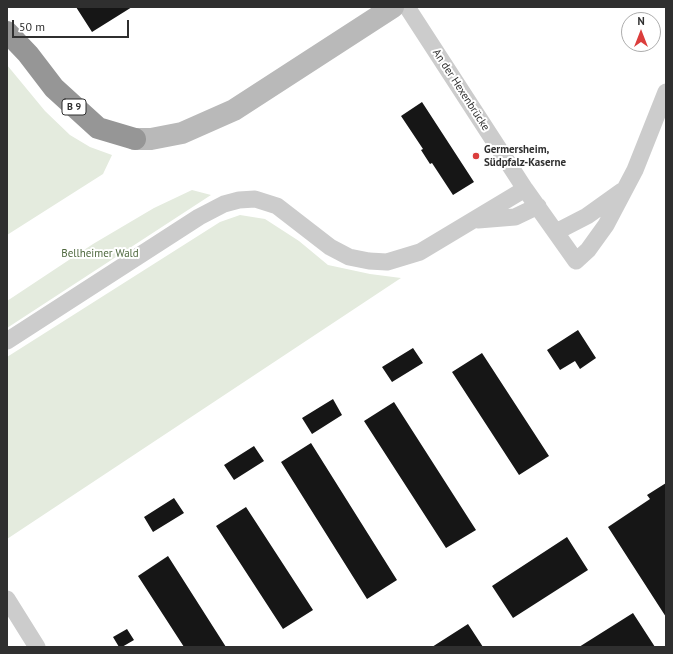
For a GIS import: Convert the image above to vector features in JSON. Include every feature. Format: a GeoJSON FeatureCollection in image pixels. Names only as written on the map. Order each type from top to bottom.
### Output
{"type":"FeatureCollection","features":[{"type":"Feature","properties":{"kind":"highway","name":"B 9"},"geometry":{"type":"LineString","coordinates":[[7,13],[28,54]]}},
{"type":"Feature","properties":{"kind":"highway","name":"B 9"},"geometry":{"type":"LineString","coordinates":[[7,32],[28,54],[54,88],[98,128],[135,139]]}},
{"type":"Feature","properties":{"kind":"main road","name":"B 9"},"geometry":{"type":"LineString","coordinates":[[135,139],[151,139],[182,133],[234,110],[393,7]]}},
{"type":"Feature","properties":{"kind":"street","name":"An der Hexenbrücke"},"geometry":{"type":"LineString","coordinates":[[407,7],[525,189],[576,261],[588,250],[606,225],[644,151],[666,92]]}},
{"type":"Feature","properties":{"kind":"street","name":"An der Hexenbrücke"},"geometry":{"type":"LineString","coordinates":[[556,232],[587,216],[625,188]]}},
{"type":"Feature","properties":{"kind":"street"},"geometry":{"type":"LineString","coordinates":[[7,341],[199,217],[224,204],[239,200],[255,199],[277,206],[330,247],[349,257],[368,261],[387,262],[420,252],[525,189]]}},
{"type":"Feature","properties":{"kind":"street"},"geometry":{"type":"LineString","coordinates":[[473,221],[515,217],[538,206]]}},
{"type":"Feature","properties":{"kind":"street"},"geometry":{"type":"LineString","coordinates":[[7,599],[37,647]]}},
{"type":"Feature","properties":{"kind":"green space"},"geometry":{"type":"Polygon","coordinates":[[[7,65],[45,111],[70,135],[90,147],[112,155],[103,174],[7,235],[7,65]]]}},
{"type":"Feature","properties":{"kind":"green space","name":"Bellheimer Wald"},"geometry":{"type":"Polygon","coordinates":[[[192,190],[211,195],[7,328],[7,301],[93,244],[154,208],[192,190]]]}},
{"type":"Feature","properties":{"kind":"green space"},"geometry":{"type":"Polygon","coordinates":[[[240,215],[265,219],[299,241],[328,265],[370,274],[401,278],[7,539],[7,357],[220,222],[240,215]]]}},
{"type":"Feature","properties":{"kind":"building"},"geometry":{"type":"Polygon","coordinates":[[[76,7],[132,7],[92,32],[76,7]]]}},
{"type":"Feature","properties":{"kind":"building"},"geometry":{"type":"Polygon","coordinates":[[[422,102],[474,182],[453,195],[432,163],[430,164],[421,150],[423,149],[401,116],[422,102]]]}},
{"type":"Feature","properties":{"kind":"building"},"geometry":{"type":"Polygon","coordinates":[[[578,330],[596,358],[580,369],[575,361],[560,370],[547,350],[578,330]]]}},
{"type":"Feature","properties":{"kind":"building"},"geometry":{"type":"Polygon","coordinates":[[[413,348],[423,363],[392,382],[382,367],[413,348]]]}},
{"type":"Feature","properties":{"kind":"building"},"geometry":{"type":"Polygon","coordinates":[[[482,353],[549,456],[519,475],[452,372],[482,353]]]}},
{"type":"Feature","properties":{"kind":"building"},"geometry":{"type":"Polygon","coordinates":[[[333,399],[342,415],[312,434],[302,418],[333,399]]]}},
{"type":"Feature","properties":{"kind":"building"},"geometry":{"type":"Polygon","coordinates":[[[394,402],[476,530],[446,548],[364,421],[394,402]]]}},
{"type":"Feature","properties":{"kind":"building"},"geometry":{"type":"Polygon","coordinates":[[[311,443],[397,580],[367,599],[281,462],[311,443]]]}},
{"type":"Feature","properties":{"kind":"building"},"geometry":{"type":"Polygon","coordinates":[[[254,446],[264,461],[234,480],[224,465],[254,446]]]}},
{"type":"Feature","properties":{"kind":"building"},"geometry":{"type":"Polygon","coordinates":[[[666,483],[666,617],[608,527],[650,499],[647,495],[666,483]]]}},
{"type":"Feature","properties":{"kind":"building"},"geometry":{"type":"Polygon","coordinates":[[[174,498],[184,513],[153,532],[144,517],[174,498]]]}},
{"type":"Feature","properties":{"kind":"building"},"geometry":{"type":"Polygon","coordinates":[[[246,507],[313,610],[283,629],[216,526],[246,507]]]}},
{"type":"Feature","properties":{"kind":"building"},"geometry":{"type":"Polygon","coordinates":[[[567,537],[588,570],[513,618],[492,586],[567,537]]]}},
{"type":"Feature","properties":{"kind":"building"},"geometry":{"type":"Polygon","coordinates":[[[168,556],[226,647],[184,647],[138,576],[168,556]]]}},
{"type":"Feature","properties":{"kind":"building"},"geometry":{"type":"Polygon","coordinates":[[[633,613],[655,647],[579,647],[633,613]]]}},
{"type":"Feature","properties":{"kind":"building"},"geometry":{"type":"Polygon","coordinates":[[[468,624],[483,647],[432,647],[468,624]]]}},
{"type":"Feature","properties":{"kind":"building"},"geometry":{"type":"Polygon","coordinates":[[[127,629],[134,640],[122,647],[119,647],[113,637],[127,629]]]}},
{"type":"Feature","properties":{"kind":"place","name":"Germersheim, Südpfalz-Kaserne"},"geometry":{"type":"Point","coordinates":[476,156]}}]}
